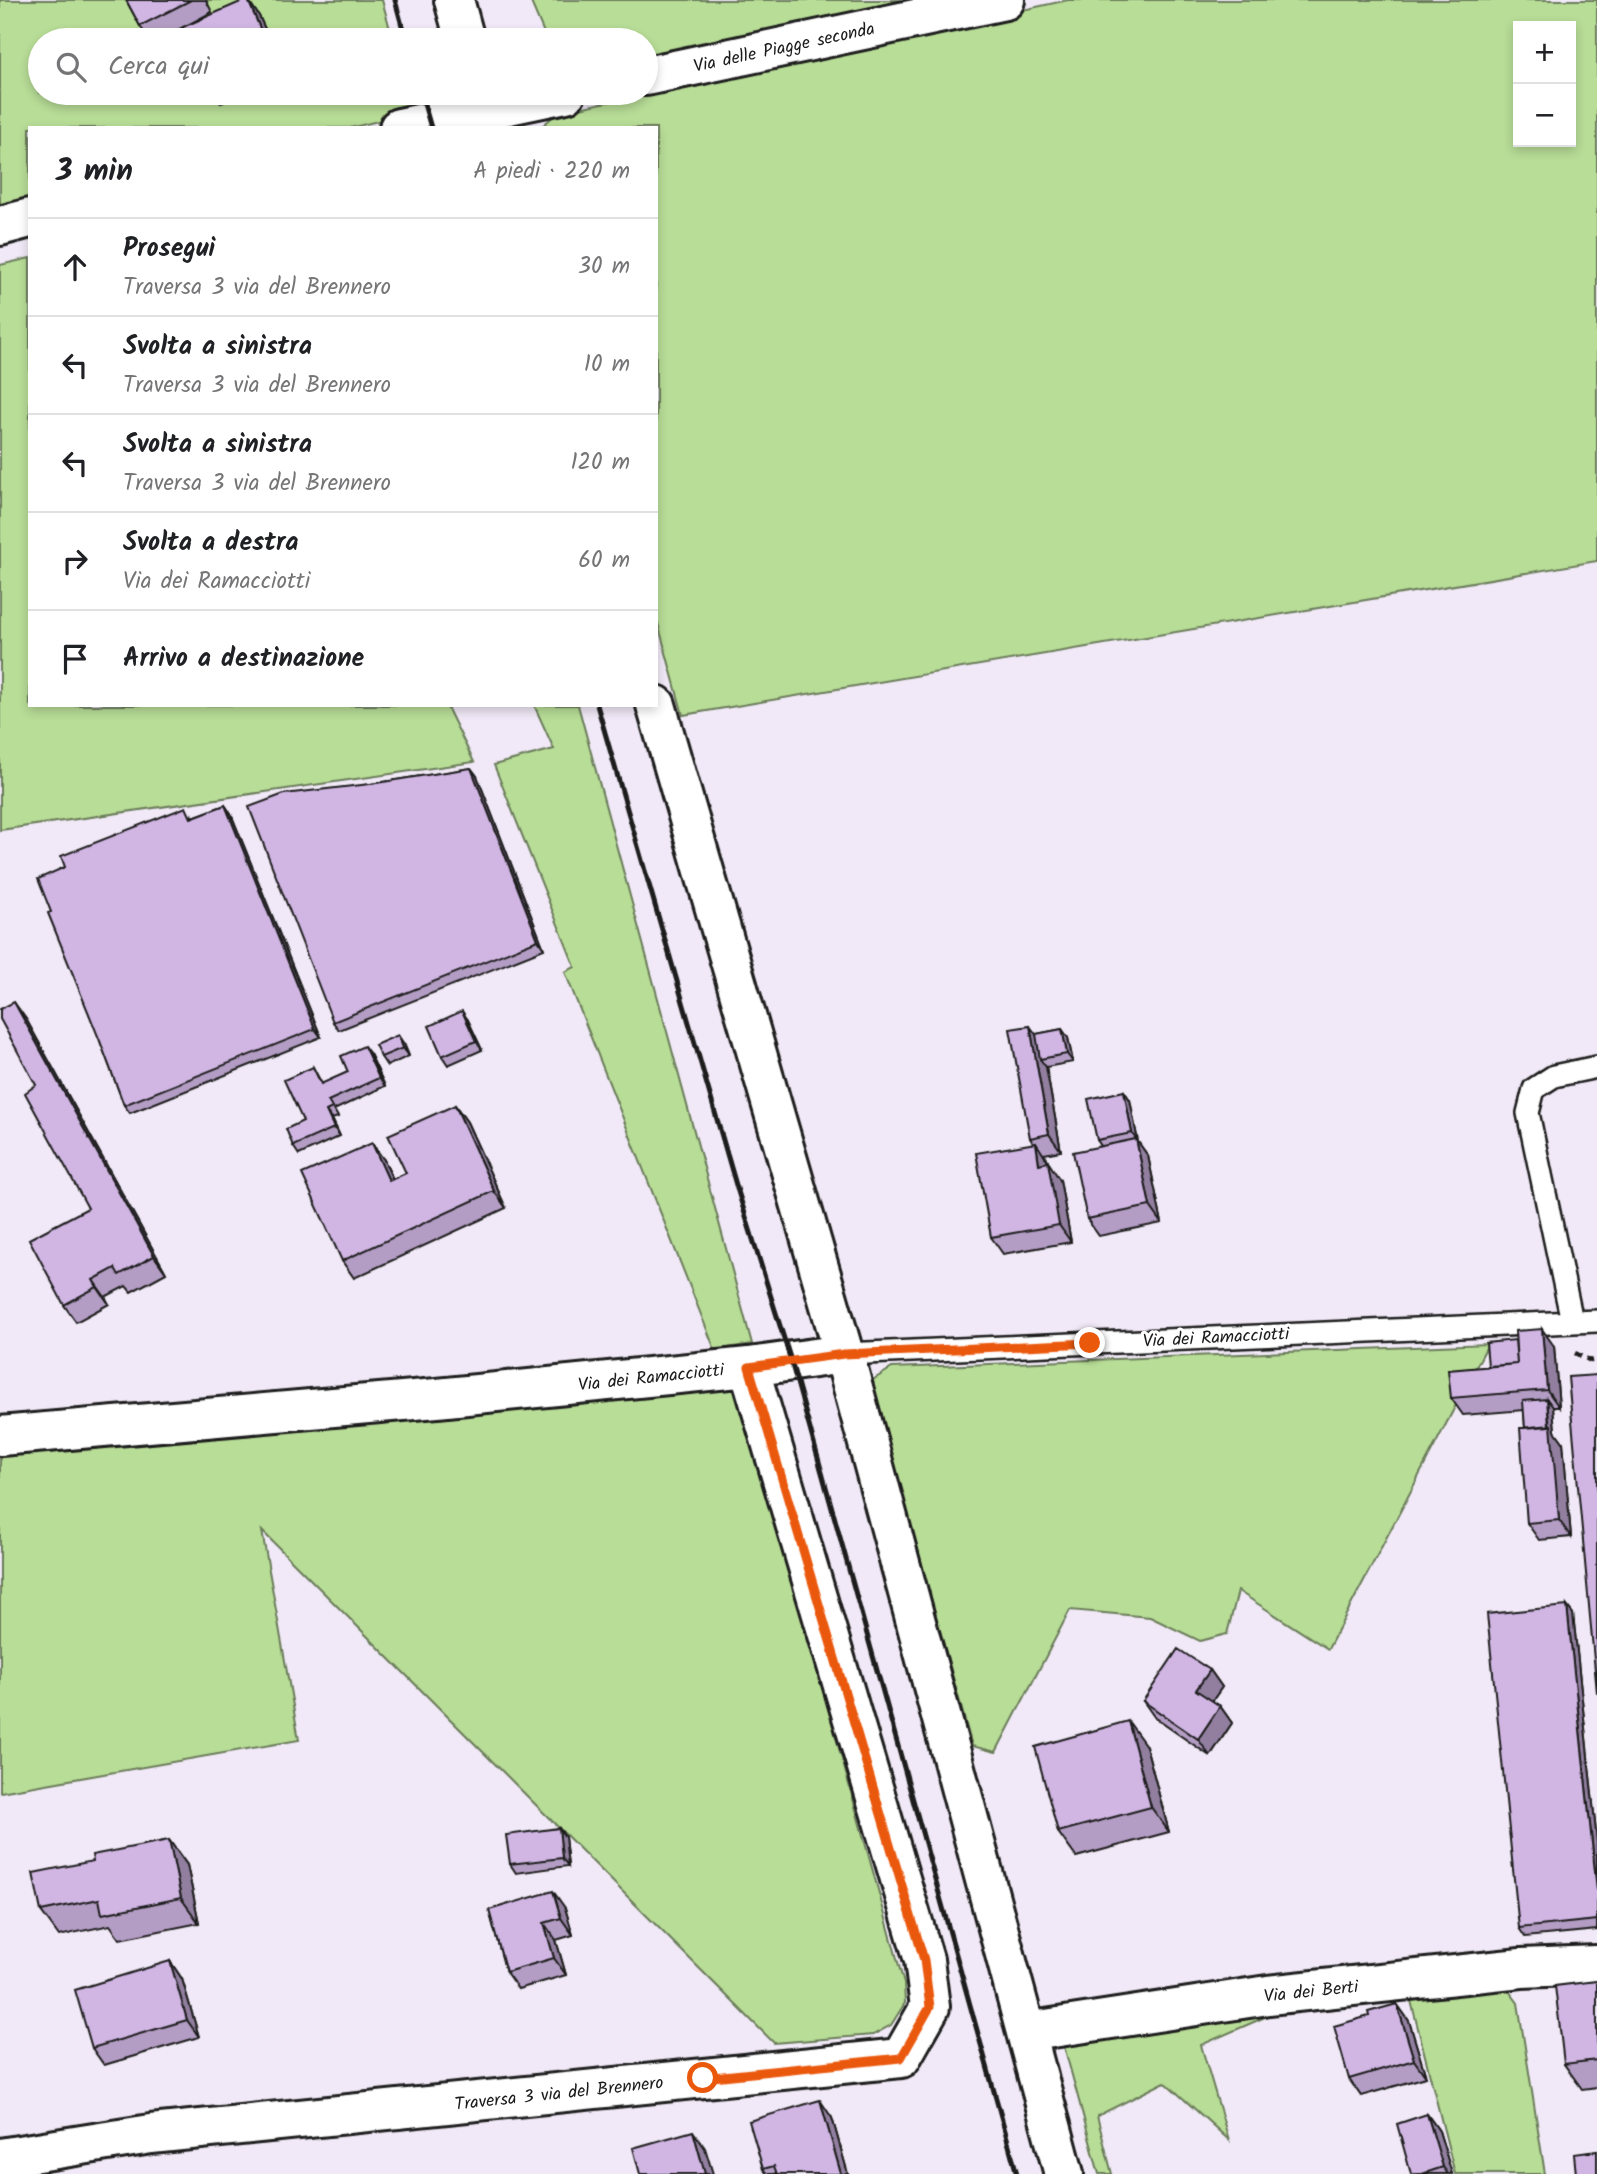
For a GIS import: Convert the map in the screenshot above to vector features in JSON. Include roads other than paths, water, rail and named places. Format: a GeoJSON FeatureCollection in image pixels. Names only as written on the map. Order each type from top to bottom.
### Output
{"type":"FeatureCollection","features":[{"type":"Feature","properties":{"kind":"street"},"geometry":{"type":"LineString","coordinates":[[454,0],[462,28]]}},
{"type":"Feature","properties":{"kind":"street","name":"Via delle Piagge seconda"},"geometry":{"type":"LineString","coordinates":[[658,73],[1005,0]]}},
{"type":"Feature","properties":{"kind":"street"},"geometry":{"type":"LineString","coordinates":[[408,126],[508,105]]}},
{"type":"Feature","properties":{"kind":"street"},"geometry":{"type":"LineString","coordinates":[[0,226],[28,219]]}},
{"type":"Feature","properties":{"kind":"street"},"geometry":{"type":"LineString","coordinates":[[657,707],[844,1354],[1064,2174]]}},
{"type":"Feature","properties":{"kind":"street","name":"Via dei Ramacciotti"},"geometry":{"type":"LineString","coordinates":[[0,1437],[437,1398],[749,1367],[844,1354]]}},
{"type":"Feature","properties":{"kind":"street","name":"Traversa 3 via del Brennero"},"geometry":{"type":"LineString","coordinates":[[0,2158],[150,2134],[901,2058],[930,2007],[924,1960],[749,1367]]}},
{"type":"Feature","properties":{"kind":"street","name":"Via dei Berti"},"geometry":{"type":"LineString","coordinates":[[1026,2032],[1268,1995],[1521,1968],[1597,1965]]}},
{"type":"Feature","properties":{"kind":"lane"},"geometry":{"type":"LineString","coordinates":[[1572,1321],[1528,1113],[1534,1089],[1553,1076],[1597,1068]]}},
{"type":"Feature","properties":{"kind":"lane","name":"Via dei Ramacciotti"},"geometry":{"type":"LineString","coordinates":[[844,1354],[1597,1321]]}},
{"type":"Feature","properties":{"kind":"railway"},"geometry":{"type":"LineString","coordinates":[[395,0],[403,28]]}},
{"type":"Feature","properties":{"kind":"railway"},"geometry":{"type":"LineString","coordinates":[[424,105],[430,126]]}},
{"type":"Feature","properties":{"kind":"railway"},"geometry":{"type":"LineString","coordinates":[[598,707],[736,1185],[791,1361],[1017,2174]]}}]}
